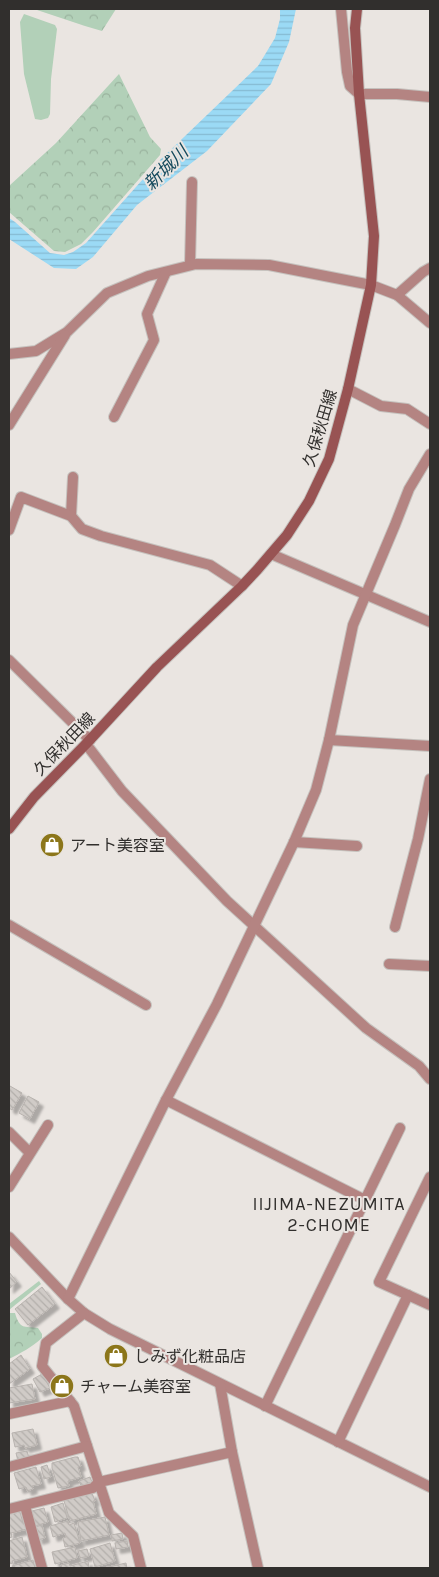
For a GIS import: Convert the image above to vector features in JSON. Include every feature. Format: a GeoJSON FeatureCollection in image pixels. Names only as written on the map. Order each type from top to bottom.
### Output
{"type":"FeatureCollection","features":[{"type":"Feature","properties":{"kind":"main road","name":"久保秋田線"},"geometry":{"type":"LineString","coordinates":[[9,829],[34,797],[157,667],[242,586],[271,554],[287,535],[309,501],[329,459],[348,389],[371,285],[374,236],[359,94],[355,28],[356,12]]}},
{"type":"Feature","properties":{"kind":"street"},"geometry":{"type":"LineString","coordinates":[[356,12],[341,12],[350,86],[359,94],[397,94],[430,97]]}},
{"type":"Feature","properties":{"kind":"street"},"geometry":{"type":"LineString","coordinates":[[190,266],[192,182]]}},
{"type":"Feature","properties":{"kind":"street"},"geometry":{"type":"LineString","coordinates":[[9,354],[36,351],[66,332],[107,293],[148,276],[190,266],[269,265],[371,285],[397,295],[430,324]]}},
{"type":"Feature","properties":{"kind":"street"},"geometry":{"type":"LineString","coordinates":[[397,295],[430,268]]}},
{"type":"Feature","properties":{"kind":"street"},"geometry":{"type":"LineString","coordinates":[[114,417],[154,340],[147,314],[166,272]]}},
{"type":"Feature","properties":{"kind":"street"},"geometry":{"type":"LineString","coordinates":[[9,425],[66,332]]}},
{"type":"Feature","properties":{"kind":"street"},"geometry":{"type":"LineString","coordinates":[[348,389],[381,406],[407,409],[430,424]]}},
{"type":"Feature","properties":{"kind":"street"},"geometry":{"type":"LineString","coordinates":[[68,1299],[166,1100],[217,1004],[294,842],[316,790],[329,740],[353,625],[395,525],[408,488],[430,454]]}},
{"type":"Feature","properties":{"kind":"street"},"geometry":{"type":"LineString","coordinates":[[71,516],[73,477]]}},
{"type":"Feature","properties":{"kind":"street"},"geometry":{"type":"LineString","coordinates":[[9,530],[21,497],[71,516],[82,529],[101,536],[210,565],[242,586]]}},
{"type":"Feature","properties":{"kind":"street"},"geometry":{"type":"LineString","coordinates":[[271,554],[430,622]]}},
{"type":"Feature","properties":{"kind":"street"},"geometry":{"type":"LineString","coordinates":[[9,660],[88,742],[122,791],[227,901],[366,1028],[419,1066],[430,1079]]}},
{"type":"Feature","properties":{"kind":"street"},"geometry":{"type":"LineString","coordinates":[[329,740],[430,746]]}},
{"type":"Feature","properties":{"kind":"street"},"geometry":{"type":"LineString","coordinates":[[395,927],[418,839],[430,778]]}},
{"type":"Feature","properties":{"kind":"street"},"geometry":{"type":"LineString","coordinates":[[294,842],[357,846]]}},
{"type":"Feature","properties":{"kind":"street"},"geometry":{"type":"LineString","coordinates":[[9,924],[146,1005]]}},
{"type":"Feature","properties":{"kind":"street"},"geometry":{"type":"LineString","coordinates":[[389,964],[430,966]]}},
{"type":"Feature","properties":{"kind":"street"},"geometry":{"type":"LineString","coordinates":[[166,1100],[365,1200]]}},
{"type":"Feature","properties":{"kind":"street"},"geometry":{"type":"LineString","coordinates":[[9,1187],[48,1124]]}},
{"type":"Feature","properties":{"kind":"street"},"geometry":{"type":"LineString","coordinates":[[265,1406],[400,1128]]}},
{"type":"Feature","properties":{"kind":"street"},"geometry":{"type":"LineString","coordinates":[[9,1132],[29,1152]]}},
{"type":"Feature","properties":{"kind":"street"},"geometry":{"type":"LineString","coordinates":[[430,1177],[379,1282],[430,1305]]}},
{"type":"Feature","properties":{"kind":"street"},"geometry":{"type":"LineString","coordinates":[[9,1237],[68,1299],[84,1313],[110,1329],[430,1487]]}},
{"type":"Feature","properties":{"kind":"street"},"geometry":{"type":"LineString","coordinates":[[338,1442],[408,1295]]}},
{"type":"Feature","properties":{"kind":"street"},"geometry":{"type":"LineString","coordinates":[[84,1313],[46,1343],[42,1366],[74,1406],[109,1513],[133,1536],[141,1568]]}},
{"type":"Feature","properties":{"kind":"street"},"geometry":{"type":"LineString","coordinates":[[220,1384],[232,1452],[258,1568]]}},
{"type":"Feature","properties":{"kind":"street"},"geometry":{"type":"LineString","coordinates":[[9,1414],[70,1401]]}},
{"type":"Feature","properties":{"kind":"street"},"geometry":{"type":"LineString","coordinates":[[9,1467],[87,1446]]}},
{"type":"Feature","properties":{"kind":"street"},"geometry":{"type":"LineString","coordinates":[[9,1509],[93,1488],[98,1482],[232,1452]]}},
{"type":"Feature","properties":{"kind":"street"},"geometry":{"type":"LineString","coordinates":[[25,1506],[42,1568]]}},
{"type":"Feature","properties":{"kind":"green space"},"geometry":{"type":"Polygon","coordinates":[[[34,9],[116,9],[102,31],[34,9]]]}},
{"type":"Feature","properties":{"kind":"green space"},"geometry":{"type":"Polygon","coordinates":[[[24,14],[55,25],[57,29],[51,79],[50,114],[48,118],[41,120],[35,119],[24,74],[20,22],[24,14]]]}},
{"type":"Feature","properties":{"kind":"green space"},"geometry":{"type":"Polygon","coordinates":[[[119,74],[150,137],[161,149],[160,155],[81,244],[65,252],[54,251],[9,212],[9,186],[56,143],[119,74]]]}},
{"type":"Feature","properties":{"kind":"green space"},"geometry":{"type":"Polygon","coordinates":[[[39,1281],[41,1284],[9,1310],[9,1304],[39,1281]]]}},
{"type":"Feature","properties":{"kind":"green space"},"geometry":{"type":"Polygon","coordinates":[[[15,1313],[21,1325],[38,1328],[42,1338],[26,1350],[9,1359],[9,1314],[15,1313]]]}},
{"type":"Feature","properties":{"kind":"water","name":"新城川"},"geometry":{"type":"Polygon","coordinates":[[[280,9],[296,9],[289,42],[271,84],[207,151],[137,205],[93,257],[76,269],[54,268],[9,239],[9,218],[50,253],[64,255],[73,252],[86,243],[160,160],[258,66],[275,38],[280,19],[280,9]]]}},
{"type":"Feature","properties":{"kind":"building"},"geometry":{"type":"Polygon","coordinates":[[[10,1086],[22,1093],[12,1110],[9,1108],[10,1086]]]}},
{"type":"Feature","properties":{"kind":"building"},"geometry":{"type":"Polygon","coordinates":[[[28,1096],[39,1102],[30,1119],[19,1113],[28,1096]]]}},
{"type":"Feature","properties":{"kind":"building"},"geometry":{"type":"Polygon","coordinates":[[[9,1272],[17,1282],[9,1289],[9,1272]]]}},
{"type":"Feature","properties":{"kind":"building"},"geometry":{"type":"Polygon","coordinates":[[[42,1287],[55,1304],[28,1325],[15,1309],[42,1287]]]}},
{"type":"Feature","properties":{"kind":"building"},"geometry":{"type":"Polygon","coordinates":[[[21,1355],[30,1369],[9,1384],[9,1364],[21,1355]]]}},
{"type":"Feature","properties":{"kind":"building"},"geometry":{"type":"Polygon","coordinates":[[[42,1374],[50,1388],[40,1392],[33,1379],[42,1374]]]}},
{"type":"Feature","properties":{"kind":"building"},"geometry":{"type":"Polygon","coordinates":[[[32,1384],[35,1399],[9,1403],[9,1388],[32,1384]]]}},
{"type":"Feature","properties":{"kind":"building"},"geometry":{"type":"Polygon","coordinates":[[[33,1429],[37,1445],[25,1448],[24,1445],[15,1447],[12,1433],[33,1429]]]}},
{"type":"Feature","properties":{"kind":"building"},"geometry":{"type":"Polygon","coordinates":[[[27,1451],[29,1458],[18,1461],[16,1453],[27,1451]]]}},
{"type":"Feature","properties":{"kind":"building"},"geometry":{"type":"Polygon","coordinates":[[[78,1457],[81,1466],[78,1467],[81,1477],[68,1481],[69,1486],[58,1488],[52,1463],[78,1457]]]}},
{"type":"Feature","properties":{"kind":"building"},"geometry":{"type":"Polygon","coordinates":[[[47,1465],[51,1477],[44,1479],[41,1467],[47,1465]]]}},
{"type":"Feature","properties":{"kind":"building"},"geometry":{"type":"Polygon","coordinates":[[[36,1467],[41,1484],[32,1486],[33,1489],[27,1491],[26,1487],[19,1489],[14,1473],[36,1467]]]}},
{"type":"Feature","properties":{"kind":"building"},"geometry":{"type":"Polygon","coordinates":[[[90,1477],[92,1482],[81,1486],[79,1481],[90,1477]]]}},
{"type":"Feature","properties":{"kind":"building"},"geometry":{"type":"Polygon","coordinates":[[[92,1493],[96,1514],[70,1521],[64,1501],[92,1493]]]}},
{"type":"Feature","properties":{"kind":"building"},"geometry":{"type":"Polygon","coordinates":[[[63,1503],[67,1518],[55,1522],[51,1507],[63,1503]]]}},
{"type":"Feature","properties":{"kind":"building"},"geometry":{"type":"Polygon","coordinates":[[[44,1508],[48,1522],[35,1526],[32,1511],[44,1508]]]}},
{"type":"Feature","properties":{"kind":"building"},"geometry":{"type":"Polygon","coordinates":[[[20,1512],[27,1529],[11,1533],[12,1537],[9,1538],[9,1514],[20,1512]]]}},
{"type":"Feature","properties":{"kind":"building"},"geometry":{"type":"Polygon","coordinates":[[[105,1517],[109,1535],[81,1541],[78,1522],[105,1517]]]}},
{"type":"Feature","properties":{"kind":"building"},"geometry":{"type":"Polygon","coordinates":[[[68,1521],[69,1525],[74,1523],[80,1543],[65,1547],[63,1538],[66,1537],[65,1533],[53,1537],[50,1526],[68,1521]]]}},
{"type":"Feature","properties":{"kind":"building"},"geometry":{"type":"Polygon","coordinates":[[[42,1525],[45,1538],[38,1540],[35,1527],[42,1525]]]}},
{"type":"Feature","properties":{"kind":"building"},"geometry":{"type":"Polygon","coordinates":[[[122,1533],[123,1539],[112,1541],[111,1535],[122,1533]]]}},
{"type":"Feature","properties":{"kind":"building"},"geometry":{"type":"Polygon","coordinates":[[[22,1537],[27,1557],[12,1561],[13,1563],[9,1564],[9,1541],[22,1537]]]}},
{"type":"Feature","properties":{"kind":"building"},"geometry":{"type":"Polygon","coordinates":[[[127,1541],[128,1547],[116,1549],[115,1543],[127,1541]]]}},
{"type":"Feature","properties":{"kind":"building"},"geometry":{"type":"Polygon","coordinates":[[[110,1543],[115,1561],[95,1567],[90,1549],[110,1543]]]}},
{"type":"Feature","properties":{"kind":"building"},"geometry":{"type":"Polygon","coordinates":[[[75,1547],[77,1558],[55,1564],[52,1552],[75,1547]]]}},
{"type":"Feature","properties":{"kind":"building"},"geometry":{"type":"Polygon","coordinates":[[[87,1549],[89,1556],[80,1558],[78,1551],[87,1549]]]}},
{"type":"Feature","properties":{"kind":"building"},"geometry":{"type":"Polygon","coordinates":[[[33,1560],[35,1568],[13,1568],[12,1566],[33,1560]]]}},
{"type":"Feature","properties":{"kind":"building"},"geometry":{"type":"Polygon","coordinates":[[[88,1561],[89,1568],[62,1568],[61,1565],[69,1563],[70,1566],[88,1561]]]}},
{"type":"Feature","properties":{"kind":"building"},"geometry":{"type":"Polygon","coordinates":[[[126,1563],[127,1568],[104,1568],[126,1563]]]}},
{"type":"Feature","properties":{"kind":"place","name":"アート美容室"},"geometry":{"type":"Point","coordinates":[52,845]}},
{"type":"Feature","properties":{"kind":"place","name":"しみず化粧品店"},"geometry":{"type":"Point","coordinates":[116,1356]}},
{"type":"Feature","properties":{"kind":"place","name":"チャーム美容室"},"geometry":{"type":"Point","coordinates":[62,1386]}},
{"type":"Feature","properties":{"kind":"district","name":"IIJIMA-NEZUMITA 2-CHOME"},"geometry":{"type":"Point","coordinates":[329,1214]}}]}
